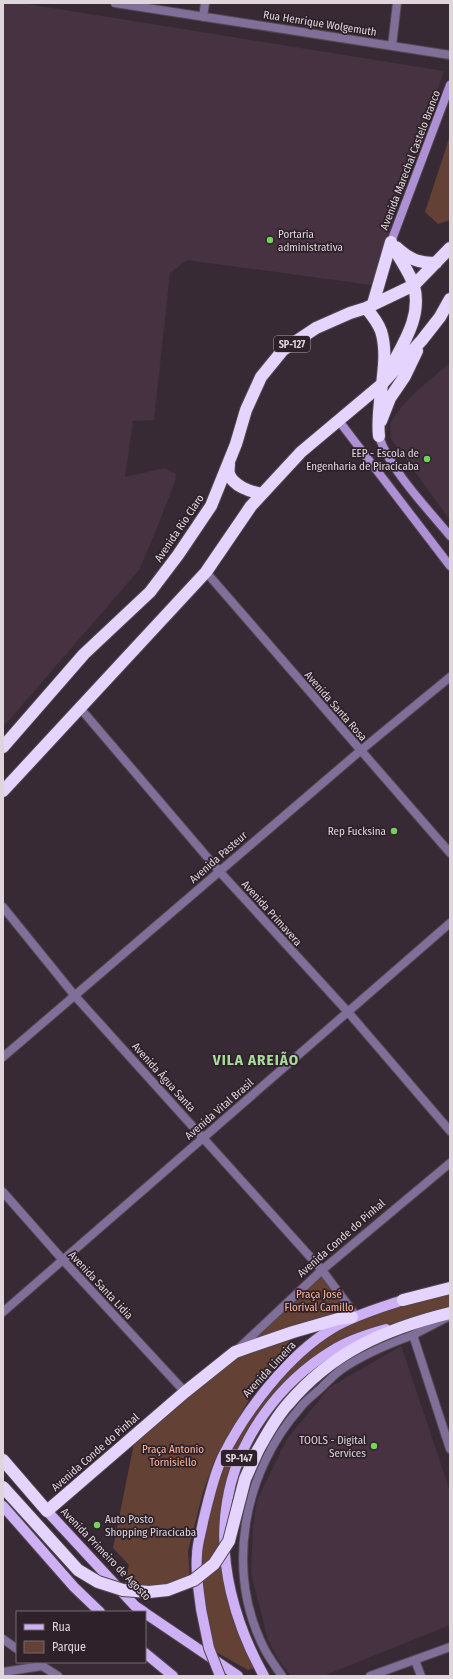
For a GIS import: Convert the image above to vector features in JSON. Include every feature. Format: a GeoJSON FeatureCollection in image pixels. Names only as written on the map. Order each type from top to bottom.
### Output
{"type":"FeatureCollection","features":[{"type":"Feature","properties":{"kind":"highway"},"geometry":{"type":"LineString","coordinates":[[391,242],[407,257],[420,263],[436,263]]}},
{"type":"Feature","properties":{"kind":"highway"},"geometry":{"type":"LineString","coordinates":[[382,384],[414,322],[416,303],[414,285],[391,242]]}},
{"type":"Feature","properties":{"kind":"highway"},"geometry":{"type":"LineString","coordinates":[[379,436],[377,409],[382,384],[382,338],[370,306],[391,242]]}},
{"type":"Feature","properties":{"kind":"highway","name":"SP-127"},"geometry":{"type":"LineString","coordinates":[[414,285],[450,248]]}},
{"type":"Feature","properties":{"kind":"highway","name":"Avenida Rio Claro"},"geometry":{"type":"LineString","coordinates":[[3,747],[84,654],[150,592],[212,506],[229,464],[246,410],[261,377],[283,350],[316,328],[370,306],[414,285]]}},
{"type":"Feature","properties":{"kind":"highway"},"geometry":{"type":"LineString","coordinates":[[3,791],[206,572],[251,506],[301,452],[382,384],[422,340],[440,317],[450,299]]}},
{"type":"Feature","properties":{"kind":"highway"},"geometry":{"type":"LineString","coordinates":[[379,436],[381,416],[390,398],[405,376],[422,340]]}},
{"type":"Feature","properties":{"kind":"highway"},"geometry":{"type":"LineString","coordinates":[[229,464],[229,474],[234,480],[247,490],[262,494]]}},
{"type":"Feature","properties":{"kind":"highway","name":"Avenida Limeira"},"geometry":{"type":"LineString","coordinates":[[403,1300],[450,1288]]}},
{"type":"Feature","properties":{"kind":"highway","name":"SP-147"},"geometry":{"type":"LineString","coordinates":[[411,1329],[450,1315]]}},
{"type":"Feature","properties":{"kind":"highway","name":"Avenida Conde do Pinhal"},"geometry":{"type":"LineString","coordinates":[[46,1511],[185,1392],[235,1352],[293,1332],[338,1319],[354,1317]]}},
{"type":"Feature","properties":{"kind":"highway"},"geometry":{"type":"LineString","coordinates":[[3,1487],[78,1570],[98,1582],[123,1590],[149,1592],[168,1590],[194,1580],[214,1564],[230,1541],[245,1479],[258,1450],[288,1404],[330,1365],[362,1344],[411,1329]]}},
{"type":"Feature","properties":{"kind":"highway","name":"Avenida Primeiro de Agosto"},"geometry":{"type":"LineString","coordinates":[[3,1460],[46,1511]]}},
{"type":"Feature","properties":{"kind":"main road","name":"Avenida Marechal Castelo Branco"},"geometry":{"type":"LineString","coordinates":[[391,242],[450,85]]}},
{"type":"Feature","properties":{"kind":"main road"},"geometry":{"type":"LineString","coordinates":[[339,421],[450,566]]}},
{"type":"Feature","properties":{"kind":"main road"},"geometry":{"type":"LineString","coordinates":[[379,436],[382,448],[394,465],[450,536]]}},
{"type":"Feature","properties":{"kind":"main road","name":"Avenida Limeira"},"geometry":{"type":"LineString","coordinates":[[220,1676],[210,1648],[201,1609],[196,1567],[197,1553],[209,1497],[222,1459],[250,1408],[264,1391],[308,1347],[332,1328],[354,1317],[403,1300]]}},
{"type":"Feature","properties":{"kind":"main road","name":"SP-147"},"geometry":{"type":"LineString","coordinates":[[264,1676],[249,1648],[236,1612],[228,1580],[226,1518],[227,1502],[235,1466],[271,1404],[290,1383],[316,1361],[352,1340],[368,1334],[411,1329]]}},
{"type":"Feature","properties":{"kind":"main road"},"geometry":{"type":"LineString","coordinates":[[3,1506],[74,1587],[99,1611]]}},
{"type":"Feature","properties":{"kind":"main road","name":"Avenida Primeiro de Agosto"},"geometry":{"type":"LineString","coordinates":[[46,1511],[130,1600],[143,1611]]}},
{"type":"Feature","properties":{"kind":"main road","name":"Avenida Primeiro de Agosto"},"geometry":{"type":"LineString","coordinates":[[146,1613],[238,1676]]}},
{"type":"Feature","properties":{"kind":"main road"},"geometry":{"type":"LineString","coordinates":[[146,1654],[173,1676]]}},
{"type":"Feature","properties":{"kind":"street","name":"Rua Henrique Wolgemuth"},"geometry":{"type":"LineString","coordinates":[[119,3],[450,55]]}},
{"type":"Feature","properties":{"kind":"street"},"geometry":{"type":"LineString","coordinates":[[204,17],[205,3]]}},
{"type":"Feature","properties":{"kind":"street"},"geometry":{"type":"LineString","coordinates":[[392,46],[397,3]]}},
{"type":"Feature","properties":{"kind":"street","name":"Avenida Santa Rosa"},"geometry":{"type":"LineString","coordinates":[[206,572],[450,853]]}},
{"type":"Feature","properties":{"kind":"street","name":"Avenida Pasteur"},"geometry":{"type":"LineString","coordinates":[[3,1057],[360,750],[450,677]]}},
{"type":"Feature","properties":{"kind":"street","name":"Avenida Primavera"},"geometry":{"type":"LineString","coordinates":[[80,708],[218,871],[348,1012],[450,1131]]}},
{"type":"Feature","properties":{"kind":"street","name":"Avenida Água Santa"},"geometry":{"type":"LineString","coordinates":[[3,907],[75,996],[204,1137],[322,1270],[354,1317]]}},
{"type":"Feature","properties":{"kind":"street","name":"Avenida Vital Brasil"},"geometry":{"type":"LineString","coordinates":[[3,1312],[62,1259],[450,923]]}},
{"type":"Feature","properties":{"kind":"street","name":"Avenida Conde do Pinhal"},"geometry":{"type":"LineString","coordinates":[[235,1352],[322,1270],[450,1163]]}},
{"type":"Feature","properties":{"kind":"street","name":"Avenida Santa Lidia"},"geometry":{"type":"LineString","coordinates":[[3,1192],[62,1259],[185,1392]]}},
{"type":"Feature","properties":{"kind":"street"},"geometry":{"type":"LineString","coordinates":[[282,1676],[264,1648],[251,1614],[244,1579],[243,1540],[257,1476],[272,1447],[300,1408],[342,1370],[411,1329],[450,1449]]}},
{"type":"Feature","properties":{"kind":"street"},"geometry":{"type":"LineString","coordinates":[[3,1639],[16,1648]]}},
{"type":"Feature","properties":{"kind":"street"},"geometry":{"type":"LineString","coordinates":[[370,1676],[450,1647]]}},
{"type":"Feature","properties":{"kind":"street"},"geometry":{"type":"LineString","coordinates":[[415,1660],[421,1676]]}},
{"type":"Feature","properties":{"kind":"street"},"geometry":{"type":"LineString","coordinates":[[3,1672],[39,1664],[58,1676]]}},
{"type":"Feature","properties":{"kind":"shaded area"},"geometry":{"type":"Polygon","coordinates":[[[3,3],[21,3],[444,71],[371,285],[187,260],[170,273],[154,420],[133,421],[125,477],[165,468],[176,474],[175,481],[139,570],[3,727],[3,3]]]}},
{"type":"Feature","properties":{"kind":"shaded area","name":"EEP - Escola de Engenharia de Piracicaba"},"geometry":{"type":"Polygon","coordinates":[[[450,363],[450,520],[391,439],[390,423],[403,405],[418,390],[450,363]]]}},
{"type":"Feature","properties":{"kind":"shaded area"},"geometry":{"type":"Polygon","coordinates":[[[401,1346],[450,1491],[450,1625],[323,1676],[291,1676],[278,1659],[268,1640],[251,1573],[253,1526],[257,1500],[287,1439],[330,1387],[401,1346]]]}},
{"type":"Feature","properties":{"kind":"green space"},"geometry":{"type":"Polygon","coordinates":[[[450,136],[450,220],[438,224],[425,212],[450,136]]]}},
{"type":"Feature","properties":{"kind":"green space","name":"Praça Antonio Tornisiello"},"geometry":{"type":"Polygon","coordinates":[[[322,1270],[347,1305],[347,1311],[293,1332],[286,1354],[251,1396],[214,1462],[203,1492],[188,1551],[190,1581],[168,1590],[123,1589],[129,1565],[113,1548],[136,1433],[322,1270]]]}},
{"type":"Feature","properties":{"kind":"green space"},"geometry":{"type":"Polygon","coordinates":[[[450,1288],[450,1313],[317,1361],[254,1431],[227,1502],[228,1580],[258,1667],[248,1670],[209,1648],[196,1567],[209,1497],[250,1408],[332,1328],[450,1288]]]}},
{"type":"Feature","properties":{"kind":"place","name":"Portaria administrativa"},"geometry":{"type":"Point","coordinates":[270,240]}},
{"type":"Feature","properties":{"kind":"place","name":"EEP - Escola de Engenharia de Piracicaba"},"geometry":{"type":"Point","coordinates":[427,459]}},
{"type":"Feature","properties":{"kind":"place","name":"Rep Fucksina"},"geometry":{"type":"Point","coordinates":[394,831]}},
{"type":"Feature","properties":{"kind":"place","name":"TOOLS - Digital Services"},"geometry":{"type":"Point","coordinates":[374,1446]}},
{"type":"Feature","properties":{"kind":"place","name":"Auto Posto Shopping Piracicaba"},"geometry":{"type":"Point","coordinates":[97,1525]}},
{"type":"Feature","properties":{"kind":"district","name":"VILA AREIÃO"},"geometry":{"type":"Point","coordinates":[256,1060]}},
{"type":"Feature","properties":{"kind":"park label","name":"Praça José Florival Camillo"},"geometry":{"type":"Point","coordinates":[319,1300]}}]}
